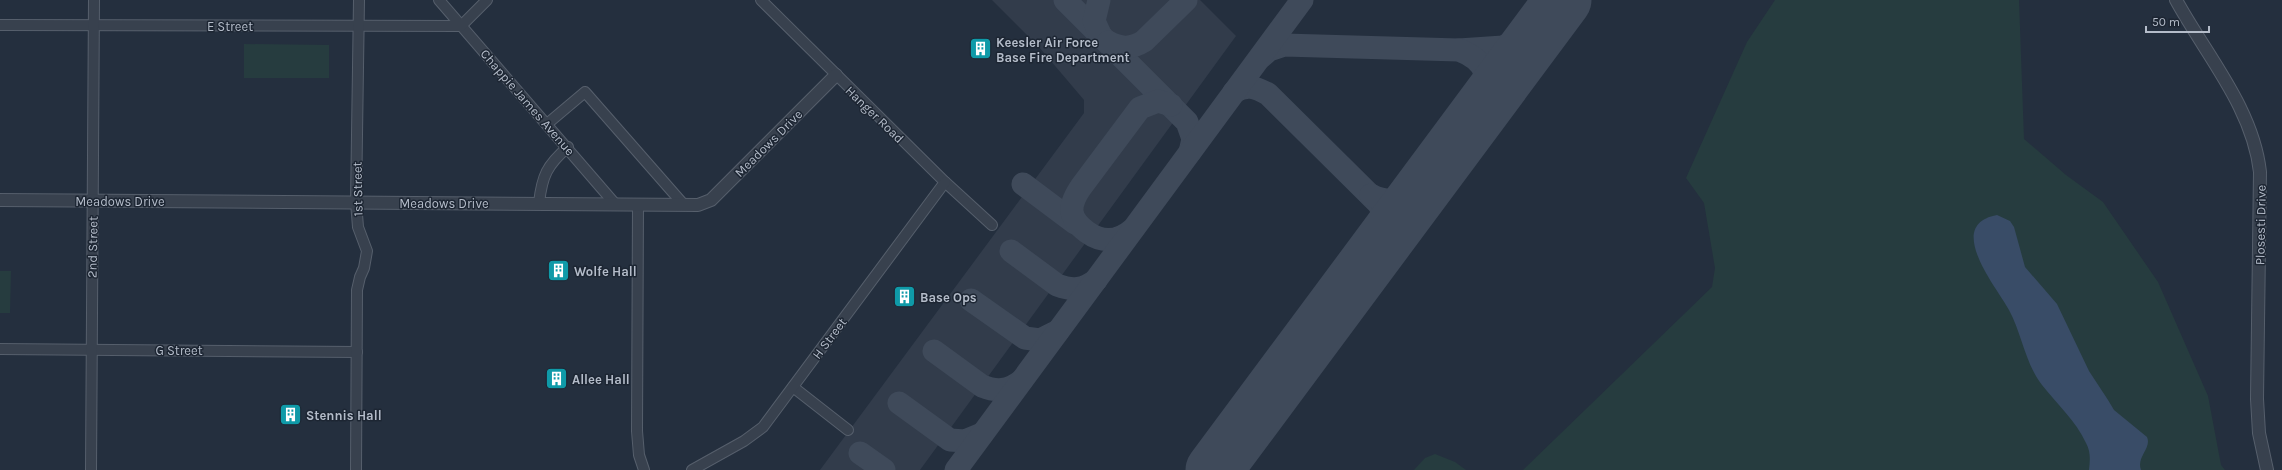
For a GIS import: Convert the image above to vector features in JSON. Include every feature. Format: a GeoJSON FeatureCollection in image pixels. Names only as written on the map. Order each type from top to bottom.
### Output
{"type":"FeatureCollection","features":[{"type":"Feature","properties":{"kind":"street","name":"2nd Street"},"geometry":{"type":"LineString","coordinates":[[91,470],[94,0]]}},
{"type":"Feature","properties":{"kind":"street","name":"1st Street"},"geometry":{"type":"LineString","coordinates":[[356,470],[357,290],[364,268],[367,251],[358,227],[356,202],[359,0]]}},
{"type":"Feature","properties":{"kind":"street","name":"Chappie James Avenue"},"geometry":{"type":"LineString","coordinates":[[439,0],[616,205]]}},
{"type":"Feature","properties":{"kind":"street"},"geometry":{"type":"LineString","coordinates":[[461,26],[487,0]]}},
{"type":"Feature","properties":{"kind":"street","name":"Hanger Road"},"geometry":{"type":"LineString","coordinates":[[761,0],[945,182],[992,225]]}},
{"type":"Feature","properties":{"kind":"street","name":"Plosesti Drive"},"geometry":{"type":"LineString","coordinates":[[2176,0],[2244,114],[2255,142],[2259,158],[2257,399],[2259,433],[2267,470]]}},
{"type":"Feature","properties":{"kind":"street","name":"E Street"},"geometry":{"type":"LineString","coordinates":[[0,25],[358,27],[461,26]]}},
{"type":"Feature","properties":{"kind":"street","name":"Meadows Drive"},"geometry":{"type":"LineString","coordinates":[[0,200],[698,205],[711,200],[836,75]]}},
{"type":"Feature","properties":{"kind":"street"},"geometry":{"type":"LineString","coordinates":[[547,124],[585,92],[684,204]]}},
{"type":"Feature","properties":{"kind":"street"},"geometry":{"type":"LineString","coordinates":[[539,203],[543,177],[548,167],[568,148]]}},
{"type":"Feature","properties":{"kind":"street","name":"H Street"},"geometry":{"type":"LineString","coordinates":[[692,470],[744,440],[763,427],[945,182]]}},
{"type":"Feature","properties":{"kind":"street"},"geometry":{"type":"LineString","coordinates":[[638,204],[637,431],[639,455],[644,470]]}},
{"type":"Feature","properties":{"kind":"street","name":"G Street"},"geometry":{"type":"LineString","coordinates":[[0,349],[357,352]]}},
{"type":"Feature","properties":{"kind":"street"},"geometry":{"type":"LineString","coordinates":[[793,387],[848,430]]}},
{"type":"Feature","properties":{"kind":"shaded area"},"geometry":{"type":"Polygon","coordinates":[[[992,0],[1200,0],[1236,36],[920,470],[820,470],[1084,113],[1084,100],[1039,47],[992,0]]]}},
{"type":"Feature","properties":{"kind":"green space"},"geometry":{"type":"Polygon","coordinates":[[[1775,0],[2019,0],[2024,139],[2066,175],[2103,202],[2158,282],[2208,396],[2221,465],[2225,470],[1523,470],[1712,287],[1715,268],[1704,203],[1686,178],[1747,42],[1775,0]]]}},
{"type":"Feature","properties":{"kind":"green space"},"geometry":{"type":"Polygon","coordinates":[[[244,44],[329,45],[329,78],[244,78],[244,44]]]}},
{"type":"Feature","properties":{"kind":"green space"},"geometry":{"type":"Polygon","coordinates":[[[0,271],[11,271],[10,313],[0,313],[0,271]]]}},
{"type":"Feature","properties":{"kind":"green space"},"geometry":{"type":"Polygon","coordinates":[[[1435,454],[1455,462],[1466,470],[1414,470],[1425,458],[1435,454]]]}},
{"type":"Feature","properties":{"kind":"water"},"geometry":{"type":"Polygon","coordinates":[[[1997,215],[2010,221],[2014,227],[2025,267],[2057,304],[2089,371],[2114,410],[2147,437],[2147,445],[2140,465],[2141,470],[2089,470],[2090,460],[2088,446],[2072,420],[2036,376],[2009,310],[1978,257],[1974,243],[1975,231],[1982,221],[1997,215]]]}},
{"type":"Feature","properties":{"kind":"taxiway"},"geometry":{"type":"LineString","coordinates":[[1065,0],[1187,122],[1193,139],[1190,152]]}},
{"type":"Feature","properties":{"kind":"taxiway"},"geometry":{"type":"LineString","coordinates":[[1099,0],[1094,21],[1100,34]]}},
{"type":"Feature","properties":{"kind":"taxiway"},"geometry":{"type":"LineString","coordinates":[[1108,42],[1122,47],[1130,47],[1139,44],[1144,41],[1186,0]]}},
{"type":"Feature","properties":{"kind":"taxiway"},"geometry":{"type":"LineString","coordinates":[[956,470],[1302,0]]}},
{"type":"Feature","properties":{"kind":"taxiway"},"geometry":{"type":"LineString","coordinates":[[1459,50],[1503,47],[1543,28]]}},
{"type":"Feature","properties":{"kind":"taxiway"},"geometry":{"type":"LineString","coordinates":[[1261,57],[1269,50],[1284,45],[1459,50],[1477,60],[1482,66],[1485,73],[1487,88],[1484,108]]}},
{"type":"Feature","properties":{"kind":"taxiway"},"geometry":{"type":"LineString","coordinates":[[1234,92],[1243,88],[1251,87],[1268,94],[1378,203],[1388,224],[1385,239]]}},
{"type":"Feature","properties":{"kind":"taxiway"},"geometry":{"type":"LineString","coordinates":[[1132,230],[1116,239],[1110,240],[1098,238],[1087,232],[1076,222],[1073,217],[1072,206],[1081,187],[1140,108],[1158,101],[1171,105]]}},
{"type":"Feature","properties":{"kind":"taxiway"},"geometry":{"type":"LineString","coordinates":[[1023,184],[1075,223]]}},
{"type":"Feature","properties":{"kind":"taxiway"},"geometry":{"type":"LineString","coordinates":[[1371,195],[1377,198],[1395,200],[1407,198],[1419,193]]}},
{"type":"Feature","properties":{"kind":"taxiway"},"geometry":{"type":"LineString","coordinates":[[1011,251],[1057,285],[1073,289],[1082,288],[1096,280]]}},
{"type":"Feature","properties":{"kind":"taxiway"},"geometry":{"type":"LineString","coordinates":[[971,300],[1025,338],[1040,340],[1058,331]]}},
{"type":"Feature","properties":{"kind":"taxiway"},"geometry":{"type":"LineString","coordinates":[[934,351],[982,386],[987,388],[998,390],[1007,389],[1021,381]]}},
{"type":"Feature","properties":{"kind":"taxiway"},"geometry":{"type":"LineString","coordinates":[[899,403],[950,440],[965,441],[982,434]]}},
{"type":"Feature","properties":{"kind":"taxiway"},"geometry":{"type":"LineString","coordinates":[[860,453],[884,470]]}},
{"type":"Feature","properties":{"kind":"runway"},"geometry":{"type":"LineString","coordinates":[[1214,470],[1563,0]]}},
{"type":"Feature","properties":{"kind":"place","name":"Keesler Air Force Base Fire Department"},"geometry":{"type":"Point","coordinates":[980,49]}},
{"type":"Feature","properties":{"kind":"place","name":"Wolfe Hall"},"geometry":{"type":"Point","coordinates":[558,271]}},
{"type":"Feature","properties":{"kind":"place","name":"Base Ops"},"geometry":{"type":"Point","coordinates":[904,297]}},
{"type":"Feature","properties":{"kind":"place","name":"Allee Hall"},"geometry":{"type":"Point","coordinates":[556,379]}},
{"type":"Feature","properties":{"kind":"place","name":"Stennis Hall"},"geometry":{"type":"Point","coordinates":[291,415]}}]}
